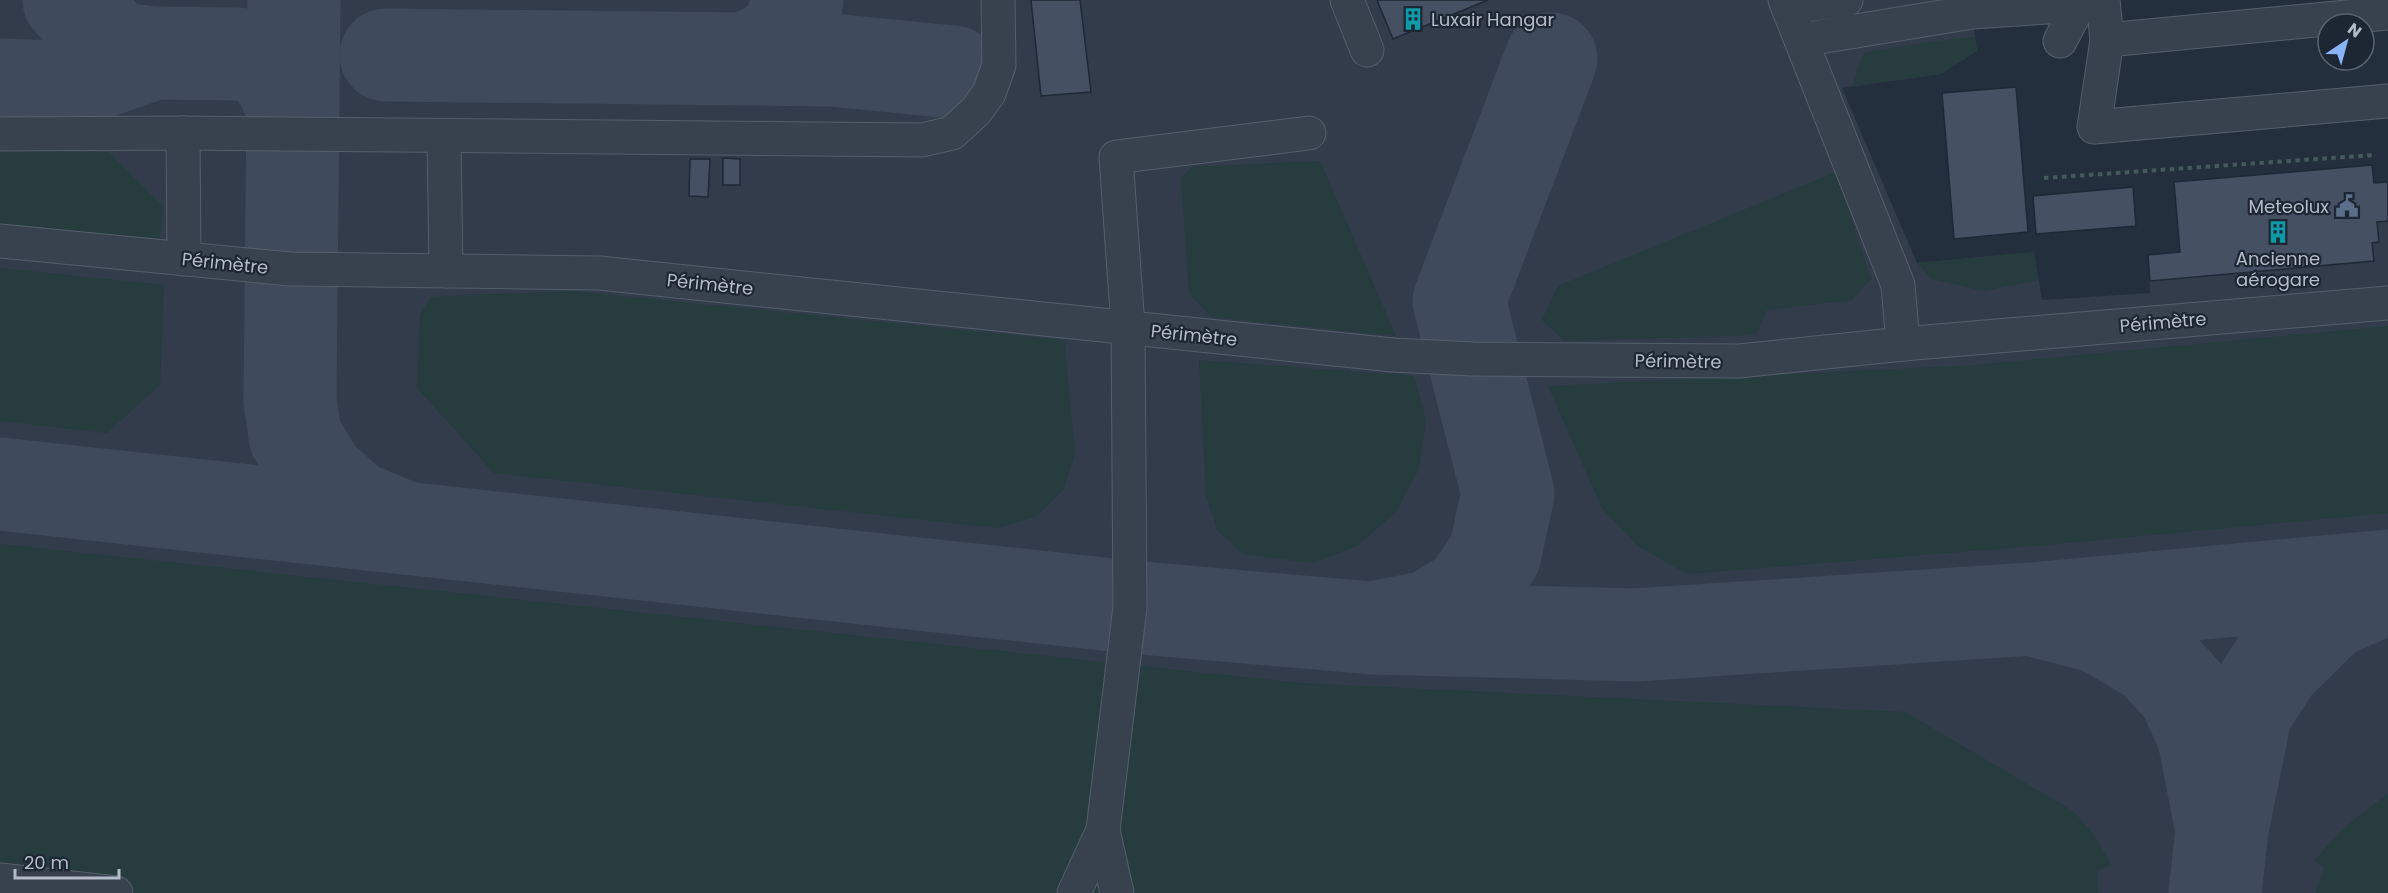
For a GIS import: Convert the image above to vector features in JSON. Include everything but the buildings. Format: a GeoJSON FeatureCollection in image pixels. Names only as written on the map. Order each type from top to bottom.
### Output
{"type":"FeatureCollection","features":[{"type":"Feature","properties":{"kind":"lane"},"geometry":{"type":"LineString","coordinates":[[0,134],[183,133],[922,141],[952,133],[976,111],[989,93],[999,65],[998,0]]}},
{"type":"Feature","properties":{"kind":"lane"},"geometry":{"type":"LineString","coordinates":[[1347,0],[1366,50]]}},
{"type":"Feature","properties":{"kind":"lane"},"geometry":{"type":"LineString","coordinates":[[1846,0],[1786,4],[1898,285],[1903,344]]}},
{"type":"Feature","properties":{"kind":"lane"},"geometry":{"type":"LineString","coordinates":[[1802,40],[1972,12],[2087,2]]}},
{"type":"Feature","properties":{"kind":"lane"},"geometry":{"type":"LineString","coordinates":[[2087,2],[2107,40],[2094,127],[2388,101]]}},
{"type":"Feature","properties":{"kind":"lane"},"geometry":{"type":"LineString","coordinates":[[2060,41],[2087,2]]}},
{"type":"Feature","properties":{"kind":"lane"},"geometry":{"type":"LineString","coordinates":[[2107,40],[2388,13]]}},
{"type":"Feature","properties":{"kind":"lane"},"geometry":{"type":"LineString","coordinates":[[183,133],[184,259]]}},
{"type":"Feature","properties":{"kind":"lane"},"geometry":{"type":"LineString","coordinates":[[1074,893],[1103,830],[1130,607],[1128,327],[1116,157],[1309,133]]}},
{"type":"Feature","properties":{"kind":"lane"},"geometry":{"type":"LineString","coordinates":[[444,136],[446,271]]}},
{"type":"Feature","properties":{"kind":"lane","name":"Périmètre"},"geometry":{"type":"LineString","coordinates":[[0,241],[290,269],[599,273],[1394,356],[1473,359],[1739,361],[1903,344],[2388,303]]}},
{"type":"Feature","properties":{"kind":"lane"},"geometry":{"type":"LineString","coordinates":[[1103,830],[1117,893]]}},
{"type":"Feature","properties":{"kind":"lane"},"geometry":{"type":"LineString","coordinates":[[0,880],[116,893]]}},
{"type":"Feature","properties":{"kind":"path"},"geometry":{"type":"LineString","coordinates":[[2044,178],[2375,155]]}},
{"type":"Feature","properties":{"kind":"shaded area"},"geometry":{"type":"Polygon","coordinates":[[[0,0],[1970,0],[1977,51],[1941,74],[1842,88],[1917,263],[2034,252],[2042,300],[2150,293],[2148,255],[2180,252],[2174,182],[2372,165],[2374,183],[2388,182],[2388,893],[0,893],[0,0]]]}},
{"type":"Feature","properties":{"kind":"green space"},"geometry":{"type":"Polygon","coordinates":[[[1975,37],[1977,51],[1941,74],[1852,86],[1863,53],[1975,37]]]}},
{"type":"Feature","properties":{"kind":"green space"},"geometry":{"type":"Polygon","coordinates":[[[0,150],[109,152],[163,206],[160,240],[0,224],[0,150]]]}},
{"type":"Feature","properties":{"kind":"green space"},"geometry":{"type":"Polygon","coordinates":[[[1320,161],[1396,336],[1211,317],[1189,293],[1181,178],[1192,167],[1320,161]]]}},
{"type":"Feature","properties":{"kind":"green space"},"geometry":{"type":"Polygon","coordinates":[[[1836,172],[1871,279],[1852,300],[1767,310],[1756,335],[1565,341],[1542,320],[1558,286],[1836,172]]]}},
{"type":"Feature","properties":{"kind":"green space"},"geometry":{"type":"Polygon","coordinates":[[[2034,252],[2038,280],[1984,291],[1932,279],[1917,263],[2034,252]]]}},
{"type":"Feature","properties":{"kind":"green space"},"geometry":{"type":"Polygon","coordinates":[[[0,268],[164,285],[160,385],[107,433],[0,421],[0,268]]]}},
{"type":"Feature","properties":{"kind":"green space"},"geometry":{"type":"Polygon","coordinates":[[[571,291],[1064,340],[1075,454],[1064,489],[1036,517],[996,528],[494,473],[417,388],[420,315],[431,297],[571,291]]]}},
{"type":"Feature","properties":{"kind":"green space"},"geometry":{"type":"Polygon","coordinates":[[[2388,326],[2388,513],[2035,546],[1687,574],[1638,546],[1602,508],[1548,386],[1975,365],[2388,326]]]}},
{"type":"Feature","properties":{"kind":"green space"},"geometry":{"type":"Polygon","coordinates":[[[1199,360],[1414,376],[1426,420],[1419,469],[1395,513],[1357,546],[1313,563],[1243,554],[1217,530],[1206,495],[1199,360]]]}},
{"type":"Feature","properties":{"kind":"green space"},"geometry":{"type":"Polygon","coordinates":[[[0,544],[1300,683],[1905,712],[2073,811],[2095,836],[2111,865],[2097,870],[2098,893],[0,893],[0,544]]]}},
{"type":"Feature","properties":{"kind":"green space"},"geometry":{"type":"Polygon","coordinates":[[[2388,794],[2388,893],[2315,893],[2325,867],[2314,861],[2348,825],[2388,794]]]}},
{"type":"Feature","properties":{"kind":"taxiway"},"geometry":{"type":"LineString","coordinates":[[69,0],[112,45],[121,49],[154,53]]}},
{"type":"Feature","properties":{"kind":"taxiway"},"geometry":{"type":"LineString","coordinates":[[294,0],[290,400],[295,436],[319,476],[354,507],[402,527]]}},
{"type":"Feature","properties":{"kind":"taxiway"},"geometry":{"type":"LineString","coordinates":[[386,55],[744,59],[774,45],[781,38],[791,23],[797,0]]}},
{"type":"Feature","properties":{"kind":"taxiway"},"geometry":{"type":"LineString","coordinates":[[0,85],[57,87],[154,53],[236,54],[253,56],[271,67],[283,85],[293,108]]}},
{"type":"Feature","properties":{"kind":"taxiway"},"geometry":{"type":"LineString","coordinates":[[744,59],[831,60],[953,72]]}},
{"type":"Feature","properties":{"kind":"taxiway"},"geometry":{"type":"LineString","coordinates":[[1378,627],[1429,617],[1469,593],[1495,554],[1508,493],[1459,301],[1551,59]]}},
{"type":"Feature","properties":{"kind":"taxiway"},"geometry":{"type":"LineString","coordinates":[[0,484],[1130,607],[1372,628],[1635,635],[2031,609],[2388,576]]}},
{"type":"Feature","properties":{"kind":"taxiway"},"geometry":{"type":"LineString","coordinates":[[2215,893],[2222,829],[2246,711],[2275,666],[2329,613],[2388,587]]}},
{"type":"Feature","properties":{"kind":"taxiway"},"geometry":{"type":"LineString","coordinates":[[2042,612],[2100,627],[2153,658],[2183,691],[2203,733],[2219,815]]}},
{"type":"Feature","properties":{"kind":"place","name":"Luxair Hangar"},"geometry":{"type":"Point","coordinates":[1413,19]}},
{"type":"Feature","properties":{"kind":"place","name":"Meteolux"},"geometry":{"type":"Point","coordinates":[2347,206]}},
{"type":"Feature","properties":{"kind":"place","name":"Ancienne aérogare"},"geometry":{"type":"Point","coordinates":[2278,232]}}]}
